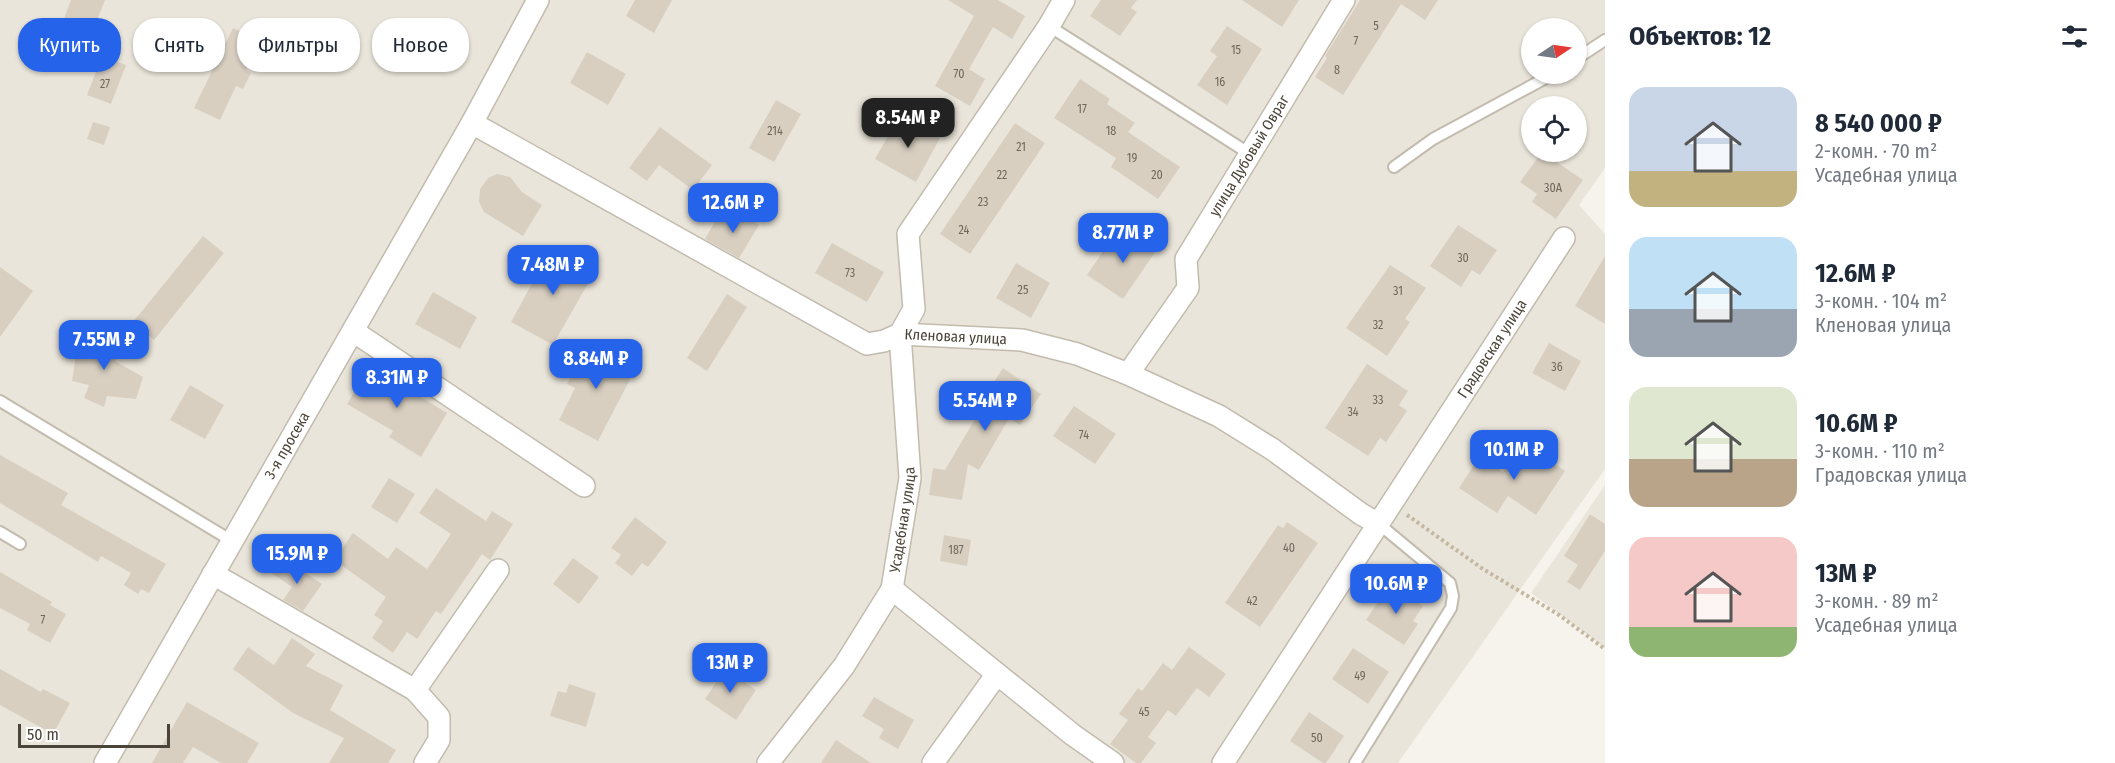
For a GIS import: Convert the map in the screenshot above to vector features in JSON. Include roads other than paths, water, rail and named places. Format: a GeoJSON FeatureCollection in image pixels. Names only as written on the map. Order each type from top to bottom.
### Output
{"type":"FeatureCollection","features":[{"type":"Feature","properties":{"kind":"street","name":"3-я просека"},"geometry":{"type":"LineString","coordinates":[[105,763],[472,123],[538,0]]}},
{"type":"Feature","properties":{"kind":"street"},"geometry":{"type":"LineString","coordinates":[[900,334],[914,309],[908,234],[1049,26],[1064,0]]}},
{"type":"Feature","properties":{"kind":"street","name":"улица Дубовый Овраг"},"geometry":{"type":"LineString","coordinates":[[1128,374],[1188,288],[1186,259],[1344,0]]}},
{"type":"Feature","properties":{"kind":"street","name":"Кленовая улица"},"geometry":{"type":"LineString","coordinates":[[472,123],[867,344],[900,334],[1022,340],[1077,354],[1128,374],[1219,416],[1379,524]]}},
{"type":"Feature","properties":{"kind":"street","name":"Градовская улица"},"geometry":{"type":"LineString","coordinates":[[1223,763],[1564,238]]}},
{"type":"Feature","properties":{"kind":"street"},"geometry":{"type":"LineString","coordinates":[[353,331],[584,486]]}},
{"type":"Feature","properties":{"kind":"street","name":"Усадебная улица"},"geometry":{"type":"LineString","coordinates":[[768,763],[844,666],[892,589],[910,478],[900,334]]}},
{"type":"Feature","properties":{"kind":"street"},"geometry":{"type":"LineString","coordinates":[[415,690],[498,570]]}},
{"type":"Feature","properties":{"kind":"street"},"geometry":{"type":"LineString","coordinates":[[213,574],[415,690],[440,717],[439,740],[425,763]]}},
{"type":"Feature","properties":{"kind":"street"},"geometry":{"type":"LineString","coordinates":[[892,589],[1083,742],[1113,763]]}},
{"type":"Feature","properties":{"kind":"street"},"geometry":{"type":"LineString","coordinates":[[933,763],[997,674]]}},
{"type":"Feature","properties":{"kind":"lane"},"geometry":{"type":"LineString","coordinates":[[1049,26],[1250,154]]}},
{"type":"Feature","properties":{"kind":"lane"},"geometry":{"type":"LineString","coordinates":[[1587,52],[1605,40]]}},
{"type":"Feature","properties":{"kind":"lane"},"geometry":{"type":"LineString","coordinates":[[1394,166],[1433,139],[1535,84]]}},
{"type":"Feature","properties":{"kind":"lane"},"geometry":{"type":"LineString","coordinates":[[0,401],[232,541]]}},
{"type":"Feature","properties":{"kind":"lane"},"geometry":{"type":"LineString","coordinates":[[1355,763],[1451,608],[1454,596],[1450,583],[1379,524]]}},
{"type":"Feature","properties":{"kind":"lane"},"geometry":{"type":"LineString","coordinates":[[0,532],[20,544]]}}]}
